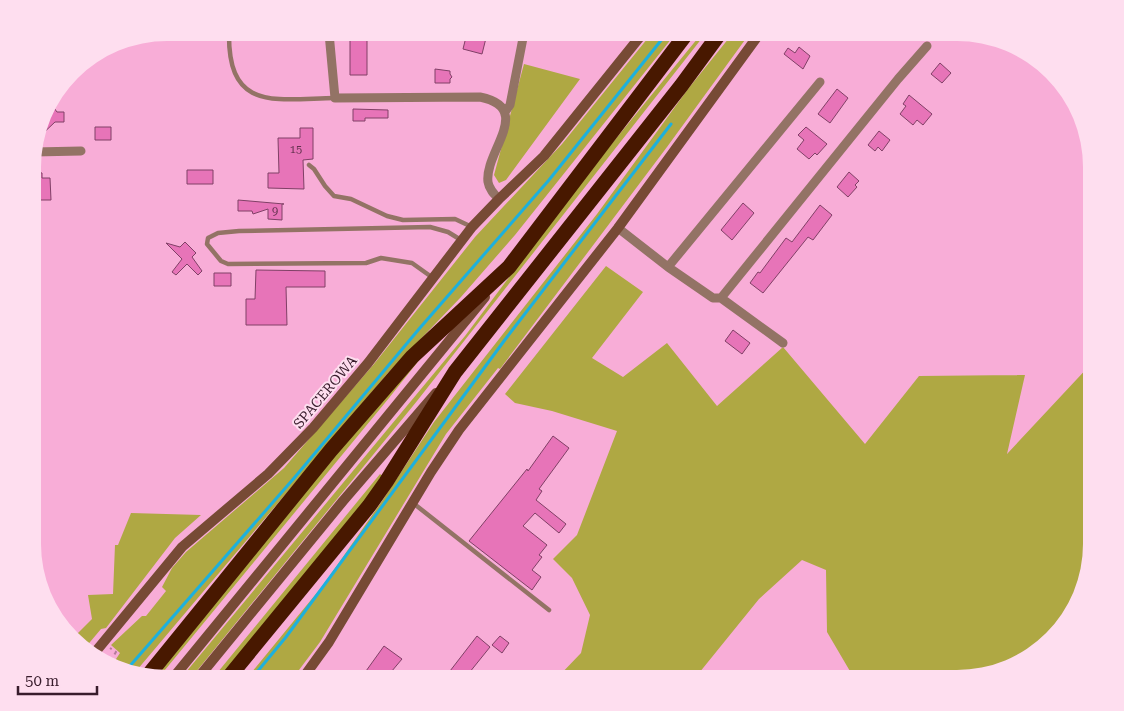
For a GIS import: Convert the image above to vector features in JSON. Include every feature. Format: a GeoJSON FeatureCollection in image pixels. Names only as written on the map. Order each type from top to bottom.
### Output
{"type":"FeatureCollection","features":[{"type":"Feature","properties":{"kind":"highway"},"geometry":{"type":"LineString","coordinates":[[154,668],[331,450],[412,357],[509,267],[680,41]]}},
{"type":"Feature","properties":{"kind":"highway"},"geometry":{"type":"LineString","coordinates":[[235,670],[369,506],[455,372],[681,86],[713,41]]}},
{"type":"Feature","properties":{"kind":"street","name":"SPACEROWA"},"geometry":{"type":"LineString","coordinates":[[98,649],[182,547],[268,474],[313,428],[368,363],[472,227],[498,199],[544,156],[635,41]]}},
{"type":"Feature","properties":{"kind":"street"},"geometry":{"type":"LineString","coordinates":[[309,670],[329,642],[431,472],[459,430],[618,228],[753,41]]}},
{"type":"Feature","properties":{"kind":"street"},"geometry":{"type":"LineString","coordinates":[[330,42],[335,98],[480,97],[500,104],[505,112]]}},
{"type":"Feature","properties":{"kind":"street"},"geometry":{"type":"LineString","coordinates":[[498,199],[491,190],[488,176],[504,131],[505,112],[510,105],[522,42]]}},
{"type":"Feature","properties":{"kind":"street"},"geometry":{"type":"LineString","coordinates":[[721,298],[898,79],[927,46]]}},
{"type":"Feature","properties":{"kind":"street"},"geometry":{"type":"LineString","coordinates":[[668,267],[820,82]]}},
{"type":"Feature","properties":{"kind":"street"},"geometry":{"type":"LineString","coordinates":[[42,152],[81,151]]}},
{"type":"Feature","properties":{"kind":"street"},"geometry":{"type":"LineString","coordinates":[[618,228],[668,267],[713,298],[721,298],[784,343]]}},
{"type":"Feature","properties":{"kind":"street"},"geometry":{"type":"LineString","coordinates":[[180,670],[509,267]]}},
{"type":"Feature","properties":{"kind":"street"},"geometry":{"type":"LineString","coordinates":[[205,670],[343,501],[455,372]]}},
{"type":"Feature","properties":{"kind":"lane"},"geometry":{"type":"LineString","coordinates":[[229,42],[234,76],[251,92],[273,99],[335,98]]}},
{"type":"Feature","properties":{"kind":"lane"},"geometry":{"type":"LineString","coordinates":[[309,165],[334,196],[351,199],[387,216],[403,220],[455,219],[472,227]]}},
{"type":"Feature","properties":{"kind":"lane"},"geometry":{"type":"LineString","coordinates":[[433,278],[412,263],[381,258],[366,263],[228,264],[221,261],[207,244],[208,238],[218,233],[239,231],[430,228],[448,232],[462,241]]}},
{"type":"Feature","properties":{"kind":"lane"},"geometry":{"type":"LineString","coordinates":[[413,503],[549,610]]}},
{"type":"Feature","properties":{"kind":"path"},"geometry":{"type":"LineString","coordinates":[[108,647],[116,652],[112,658]]}},
{"type":"Feature","properties":{"kind":"shaded area"},"geometry":{"type":"Polygon","coordinates":[[[645,41],[669,41],[515,235],[461,297],[388,373],[140,666],[116,659],[120,653],[111,645],[142,616],[146,616],[166,591],[162,587],[172,568],[186,552],[284,468],[374,364],[475,237],[562,144],[645,41]]]}},
{"type":"Feature","properties":{"kind":"shaded area"},"geometry":{"type":"Polygon","coordinates":[[[695,41],[699,41],[417,401],[198,670],[188,670],[465,336],[579,184],[695,41]]]}},
{"type":"Feature","properties":{"kind":"shaded area"},"geometry":{"type":"Polygon","coordinates":[[[726,41],[744,41],[500,369],[498,368],[446,434],[320,642],[299,670],[254,670],[324,584],[434,422],[597,214],[688,89],[726,41]]]}},
{"type":"Feature","properties":{"kind":"shaded area"},"geometry":{"type":"Polygon","coordinates":[[[524,64],[580,79],[506,180],[499,183],[494,175],[524,64]]]}},
{"type":"Feature","properties":{"kind":"shaded area"},"geometry":{"type":"Polygon","coordinates":[[[606,266],[643,292],[592,358],[623,377],[667,343],[717,406],[783,347],[865,444],[919,376],[1025,375],[1007,454],[1082,374],[1082,552],[1076,584],[1070,600],[1052,627],[1027,649],[1005,660],[982,667],[965,669],[849,669],[827,632],[826,570],[802,560],[759,599],[702,669],[565,670],[581,653],[590,615],[572,578],[553,559],[577,535],[617,431],[552,411],[515,403],[505,394],[606,266]]]}},
{"type":"Feature","properties":{"kind":"shaded area"},"geometry":{"type":"Polygon","coordinates":[[[428,349],[165,670],[160,669],[357,428],[428,349]]]}},
{"type":"Feature","properties":{"kind":"shaded area"},"geometry":{"type":"Polygon","coordinates":[[[380,474],[384,477],[228,670],[220,670],[380,474]]]}},
{"type":"Feature","properties":{"kind":"shaded area"},"geometry":{"type":"Polygon","coordinates":[[[131,513],[201,515],[175,538],[106,628],[101,629],[89,643],[78,633],[92,619],[88,595],[113,594],[115,545],[118,545],[131,513]]]}},
{"type":"Feature","properties":{"kind":"building"},"geometry":{"type":"Polygon","coordinates":[[[350,42],[367,42],[367,75],[350,75],[350,42]]]}},
{"type":"Feature","properties":{"kind":"building"},"geometry":{"type":"Polygon","coordinates":[[[465,42],[485,42],[482,54],[463,49],[465,42]]]}},
{"type":"Feature","properties":{"kind":"building"},"geometry":{"type":"Polygon","coordinates":[[[799,47],[810,56],[803,69],[784,54],[788,48],[795,53],[799,47]]]}},
{"type":"Feature","properties":{"kind":"building"},"geometry":{"type":"Polygon","coordinates":[[[940,63],[951,73],[942,83],[931,74],[940,63]]]}},
{"type":"Feature","properties":{"kind":"building"},"geometry":{"type":"Polygon","coordinates":[[[435,69],[450,71],[452,77],[450,83],[435,83],[435,69]]]}},
{"type":"Feature","properties":{"kind":"building"},"geometry":{"type":"Polygon","coordinates":[[[837,89],[848,98],[830,123],[818,114],[837,89]]]}},
{"type":"Feature","properties":{"kind":"building"},"geometry":{"type":"Polygon","coordinates":[[[909,95],[932,114],[923,125],[917,120],[913,125],[900,114],[906,106],[903,104],[909,95]]]}},
{"type":"Feature","properties":{"kind":"building"},"geometry":{"type":"Polygon","coordinates":[[[353,109],[388,110],[388,118],[365,118],[365,121],[353,121],[353,109]]]}},
{"type":"Feature","properties":{"kind":"building"},"geometry":{"type":"Polygon","coordinates":[[[55,110],[57,112],[64,112],[64,122],[55,122],[47,129],[55,110]]]}},
{"type":"Feature","properties":{"kind":"building"},"geometry":{"type":"Polygon","coordinates":[[[95,127],[111,127],[111,140],[95,140],[95,127]]]}},
{"type":"Feature","properties":{"kind":"building"},"geometry":{"type":"Polygon","coordinates":[[[806,127],[827,144],[817,155],[815,153],[809,159],[797,149],[804,140],[798,135],[806,127]]]}},
{"type":"Feature","properties":{"kind":"building"},"geometry":{"type":"Polygon","coordinates":[[[300,128],[313,128],[313,159],[303,160],[304,189],[268,188],[268,173],[279,173],[278,138],[300,138],[300,128]]]}},
{"type":"Feature","properties":{"kind":"building"},"geometry":{"type":"Polygon","coordinates":[[[879,131],[890,140],[882,151],[878,147],[875,151],[868,145],[879,131]]]}},
{"type":"Feature","properties":{"kind":"building"},"geometry":{"type":"Polygon","coordinates":[[[187,170],[213,170],[213,184],[187,184],[187,170]]]}},
{"type":"Feature","properties":{"kind":"building"},"geometry":{"type":"Polygon","coordinates":[[[849,172],[859,181],[855,185],[857,187],[848,197],[837,187],[849,172]]]}},
{"type":"Feature","properties":{"kind":"building"},"geometry":{"type":"Polygon","coordinates":[[[41,173],[42,178],[50,178],[51,200],[41,200],[41,173]]]}},
{"type":"Feature","properties":{"kind":"building"},"geometry":{"type":"Polygon","coordinates":[[[238,200],[284,204],[282,204],[282,220],[268,219],[268,209],[253,214],[252,211],[238,211],[238,200]]]}},
{"type":"Feature","properties":{"kind":"building"},"geometry":{"type":"Polygon","coordinates":[[[743,203],[754,213],[732,240],[721,230],[743,203]]]}},
{"type":"Feature","properties":{"kind":"building"},"geometry":{"type":"Polygon","coordinates":[[[820,205],[832,215],[813,240],[808,237],[763,293],[750,283],[758,272],[760,273],[786,238],[792,242],[820,205]]]}},
{"type":"Feature","properties":{"kind":"building"},"geometry":{"type":"Polygon","coordinates":[[[185,242],[196,253],[192,257],[202,271],[198,275],[187,264],[176,275],[172,272],[182,259],[166,243],[180,247],[185,242]]]}},
{"type":"Feature","properties":{"kind":"building"},"geometry":{"type":"Polygon","coordinates":[[[256,270],[325,271],[325,287],[286,287],[287,325],[246,325],[246,299],[255,299],[256,270]]]}},
{"type":"Feature","properties":{"kind":"building"},"geometry":{"type":"Polygon","coordinates":[[[214,273],[231,273],[231,286],[214,286],[214,273]]]}},
{"type":"Feature","properties":{"kind":"building"},"geometry":{"type":"Polygon","coordinates":[[[733,330],[750,343],[742,354],[725,341],[733,330]]]}},
{"type":"Feature","properties":{"kind":"building"},"geometry":{"type":"Polygon","coordinates":[[[553,436],[569,448],[539,489],[542,491],[536,500],[566,524],[559,533],[535,513],[523,526],[547,545],[539,555],[542,557],[532,570],[541,577],[532,590],[469,541],[527,469],[528,471],[553,436]]]}},
{"type":"Feature","properties":{"kind":"building"},"geometry":{"type":"Polygon","coordinates":[[[477,636],[490,647],[472,670],[451,670],[477,636]]]}},
{"type":"Feature","properties":{"kind":"building"},"geometry":{"type":"Polygon","coordinates":[[[500,636],[509,643],[502,653],[492,645],[500,636]]]}},
{"type":"Feature","properties":{"kind":"building"},"geometry":{"type":"Polygon","coordinates":[[[384,646],[402,659],[393,670],[367,670],[384,646]]]}},
{"type":"Feature","properties":{"kind":"waterway"},"geometry":{"type":"LineString","coordinates":[[131,664],[295,477],[419,329],[549,180],[660,41]]}},
{"type":"Feature","properties":{"kind":"waterway"},"geometry":{"type":"LineString","coordinates":[[259,670],[286,637],[504,341],[671,124]]}}]}
